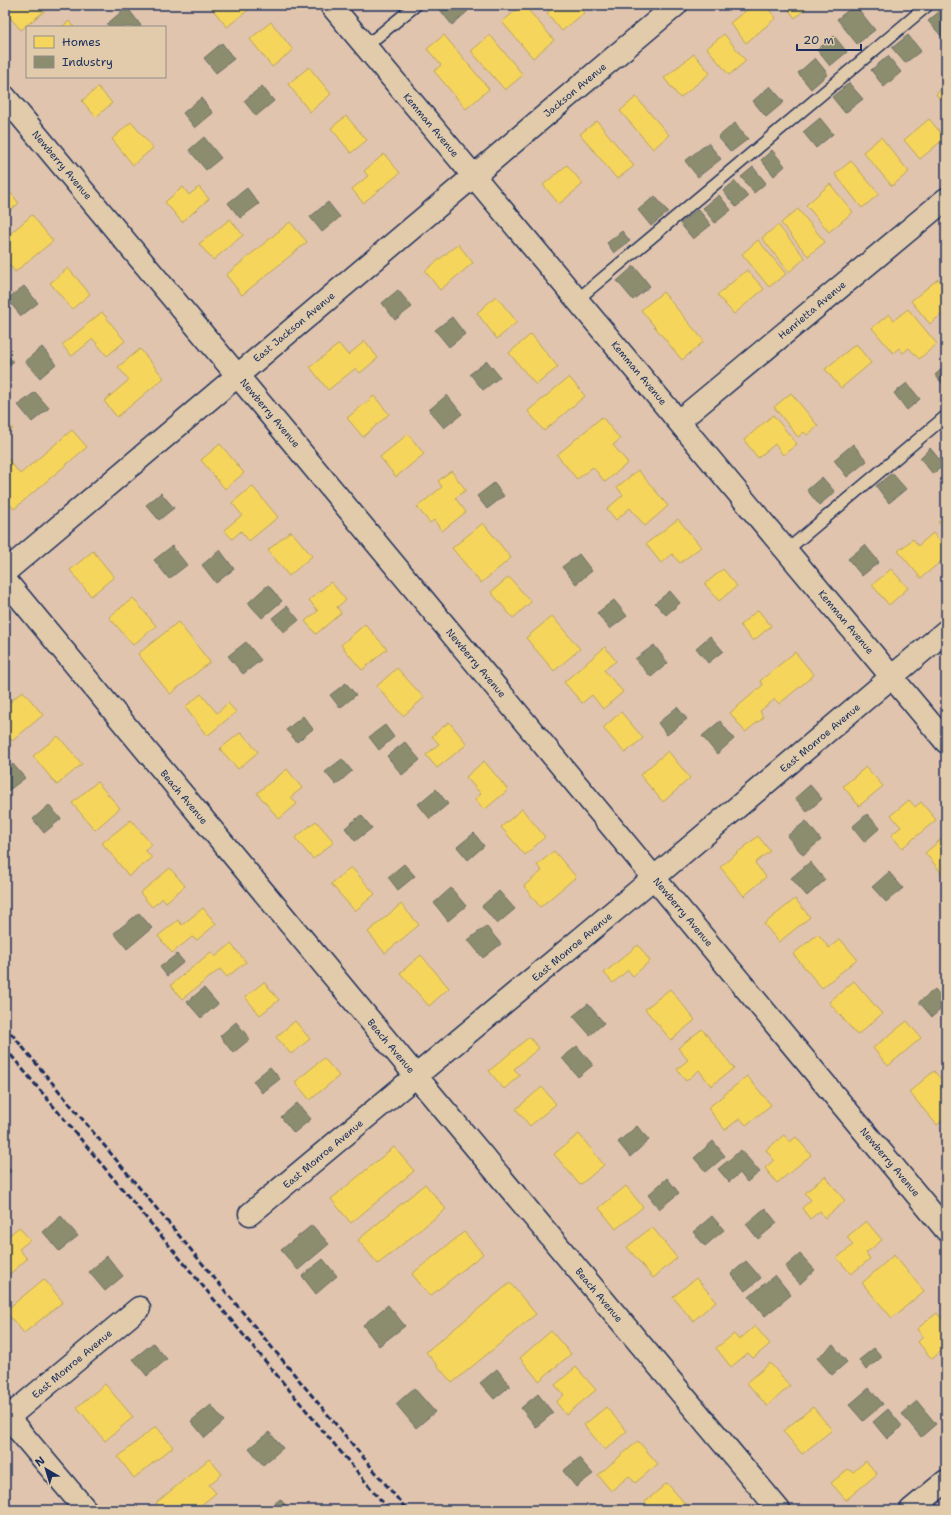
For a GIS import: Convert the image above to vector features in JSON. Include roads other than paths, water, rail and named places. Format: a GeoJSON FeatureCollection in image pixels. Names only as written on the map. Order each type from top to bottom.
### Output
{"type":"FeatureCollection","features":[{"type":"Feature","properties":{"kind":"street","name":"Kemman Avenue"},"geometry":{"type":"LineString","coordinates":[[331,5],[578,299],[946,742]]}},
{"type":"Feature","properties":{"kind":"street","name":"Jackson Avenue"},"geometry":{"type":"LineString","coordinates":[[474,176],[676,5]]}},
{"type":"Feature","properties":{"kind":"street","name":"Newberry Avenue"},"geometry":{"type":"LineString","coordinates":[[5,97],[238,375],[946,1230]]}},
{"type":"Feature","properties":{"kind":"street","name":"East Jackson Avenue"},"geometry":{"type":"LineString","coordinates":[[5,572],[474,176]]}},
{"type":"Feature","properties":{"kind":"street","name":"Henrietta Avenue"},"geometry":{"type":"LineString","coordinates":[[679,421],[946,199]]}},
{"type":"Feature","properties":{"kind":"street","name":"Beach Avenue"},"geometry":{"type":"LineString","coordinates":[[5,580],[416,1076],[779,1510]]}},
{"type":"Feature","properties":{"kind":"street","name":"East Monroe Avenue"},"geometry":{"type":"LineString","coordinates":[[250,1214],[654,878],[946,631]]}},
{"type":"Feature","properties":{"kind":"street","name":"East Monroe Avenue"},"geometry":{"type":"LineString","coordinates":[[6,1418],[139,1308]]}},
{"type":"Feature","properties":{"kind":"street"},"geometry":{"type":"LineString","coordinates":[[6,1418],[86,1510]]}},
{"type":"Feature","properties":{"kind":"street"},"geometry":{"type":"LineString","coordinates":[[911,1510],[946,1481]]}},
{"type":"Feature","properties":{"kind":"lane"},"geometry":{"type":"LineString","coordinates":[[366,46],[416,5]]}},
{"type":"Feature","properties":{"kind":"lane"},"geometry":{"type":"LineString","coordinates":[[578,299],[928,5]]}},
{"type":"Feature","properties":{"kind":"lane"},"geometry":{"type":"LineString","coordinates":[[787,550],[946,416]]}},
{"type":"Feature","properties":{"kind":"railway"},"geometry":{"type":"LineString","coordinates":[[5,1026],[407,1510]]}},
{"type":"Feature","properties":{"kind":"railway"},"geometry":{"type":"LineString","coordinates":[[5,1048],[389,1510]]}}]}
